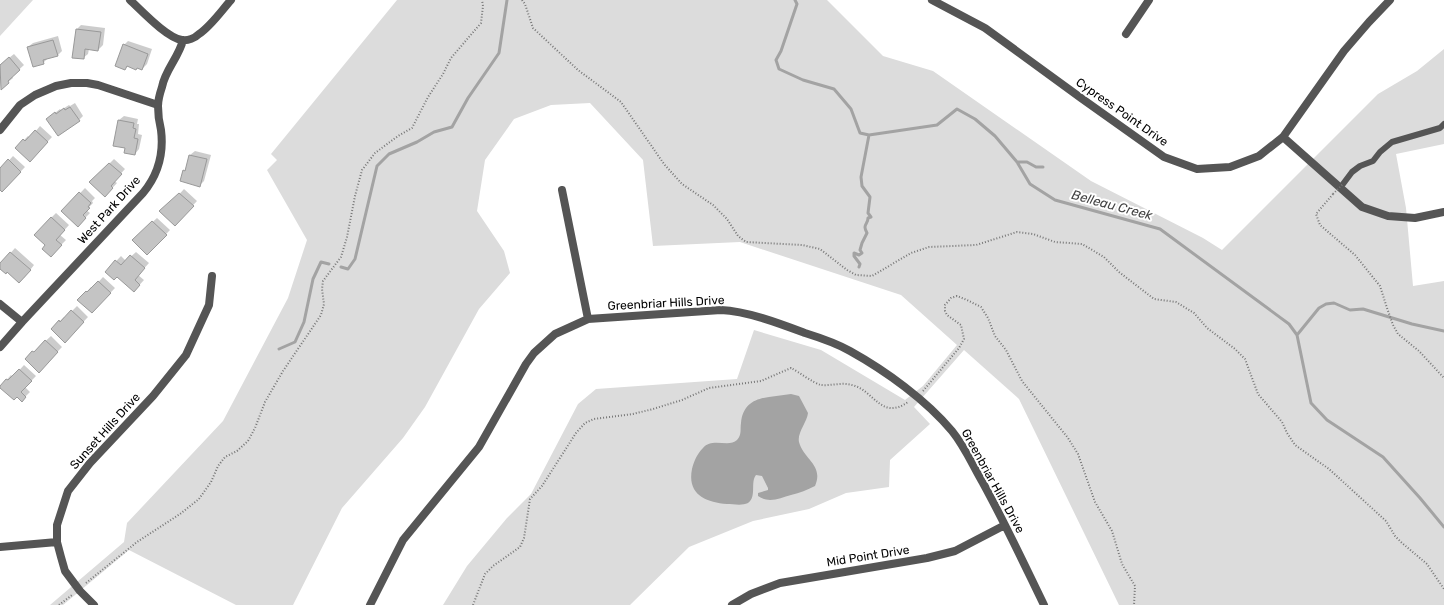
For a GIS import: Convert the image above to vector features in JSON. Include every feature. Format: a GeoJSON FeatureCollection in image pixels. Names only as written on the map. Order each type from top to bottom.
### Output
{"type":"FeatureCollection","features":[{"type":"Feature","properties":{"kind":"street"},"geometry":{"type":"LineString","coordinates":[[130,0],[158,26],[172,36],[183,40],[188,40],[201,33],[231,0]]}},
{"type":"Feature","properties":{"kind":"street","name":"Cypress Point Drive"},"geometry":{"type":"LineString","coordinates":[[932,0],[985,28],[1164,157],[1197,169],[1230,167],[1259,156],[1283,137],[1344,51],[1390,0]]}},
{"type":"Feature","properties":{"kind":"street"},"geometry":{"type":"LineString","coordinates":[[1126,34],[1149,0]]}},
{"type":"Feature","properties":{"kind":"street","name":"West Park Drive"},"geometry":{"type":"LineString","coordinates":[[0,347],[150,185],[155,176],[161,151],[162,140],[158,105],[162,85],[181,49],[183,40]]}},
{"type":"Feature","properties":{"kind":"street"},"geometry":{"type":"LineString","coordinates":[[0,130],[20,105],[35,95],[61,85],[87,83],[98,85],[158,105]]}},
{"type":"Feature","properties":{"kind":"street"},"geometry":{"type":"LineString","coordinates":[[1283,137],[1362,207],[1388,216],[1415,218],[1444,212]]}},
{"type":"Feature","properties":{"kind":"street"},"geometry":{"type":"LineString","coordinates":[[562,190],[588,319]]}},
{"type":"Feature","properties":{"kind":"street","name":"Sunset Hills Drive"},"geometry":{"type":"LineString","coordinates":[[94,605],[78,589],[65,570],[57,542],[58,525],[68,492],[90,463],[153,396],[186,355],[209,305],[212,276]]}},
{"type":"Feature","properties":{"kind":"street"},"geometry":{"type":"LineString","coordinates":[[0,304],[22,322]]}},
{"type":"Feature","properties":{"kind":"street","name":"Greenbriar Hills Drive"},"geometry":{"type":"LineString","coordinates":[[370,605],[403,540],[479,447],[534,353],[555,334],[588,319],[707,311],[735,311],[795,329],[830,342],[850,351],[885,373],[915,396],[942,420],[962,446],[1005,525],[1044,605]]}},
{"type":"Feature","properties":{"kind":"street","name":"Mid Point Drive"},"geometry":{"type":"LineString","coordinates":[[732,605],[751,594],[780,583],[927,558],[955,551],[1005,525]]}},
{"type":"Feature","properties":{"kind":"street"},"geometry":{"type":"LineString","coordinates":[[0,547],[57,542]]}},
{"type":"Feature","properties":{"kind":"lane"},"geometry":{"type":"LineString","coordinates":[[1343,184],[1352,172],[1360,166],[1373,161],[1380,152],[1392,142],[1440,128],[1444,124]]}},
{"type":"Feature","properties":{"kind":"path"},"geometry":{"type":"LineString","coordinates":[[59,605],[137,542],[180,514],[199,499],[211,482],[218,466],[226,458],[238,451],[248,441],[255,428],[265,402],[283,371],[322,315],[324,304],[322,289],[323,281],[341,256],[347,237],[362,170],[375,153],[398,136],[412,128],[451,58],[481,23],[483,6],[482,0]]}},
{"type":"Feature","properties":{"kind":"path"},"geometry":{"type":"LineString","coordinates":[[522,0],[534,28],[578,70],[621,102],[664,164],[682,184],[713,205],[727,219],[738,236],[746,242],[802,245],[820,249],[847,270],[856,275],[872,276],[911,253],[929,247],[976,245],[1017,232],[1033,234],[1055,242],[1082,244],[1104,257],[1119,272],[1154,299],[1176,302],[1194,313],[1207,328],[1236,349],[1245,359],[1258,394],[1282,422],[1295,445],[1329,469],[1386,521],[1395,536],[1427,564],[1444,589]]}},
{"type":"Feature","properties":{"kind":"path"},"geometry":{"type":"LineString","coordinates":[[1343,184],[1316,214],[1320,225],[1355,255],[1380,286],[1393,325],[1398,334],[1419,351],[1444,378]]}},
{"type":"Feature","properties":{"kind":"path"},"geometry":{"type":"LineString","coordinates":[[473,605],[484,574],[493,566],[520,548],[524,538],[530,499],[551,474],[576,433],[584,423],[594,418],[632,414],[653,409],[682,400],[709,388],[761,381],[791,368],[819,385],[853,385],[865,391],[884,407],[896,408],[905,404],[923,390],[959,348],[964,339],[961,325],[945,311],[945,305],[951,298],[957,296],[980,307],[988,318],[995,336],[1006,350],[1022,381],[1059,427],[1078,454],[1095,502],[1112,531],[1122,564],[1135,586],[1134,605]]}},
{"type":"Feature","properties":{"kind":"shaded area"},"geometry":{"type":"Polygon","coordinates":[[[0,0],[33,0],[0,36],[0,0]]]}},
{"type":"Feature","properties":{"kind":"shaded area"},"geometry":{"type":"Polygon","coordinates":[[[397,0],[827,0],[883,56],[933,71],[1091,181],[1203,238],[1222,250],[1378,94],[1417,71],[1444,49],[1444,144],[1396,154],[1406,208],[1413,286],[1444,281],[1444,605],[1119,605],[1019,399],[964,350],[914,407],[930,424],[890,460],[889,487],[846,493],[809,509],[753,521],[689,547],[630,605],[443,605],[467,566],[507,518],[531,494],[578,404],[596,389],[737,379],[754,330],[821,350],[905,400],[923,386],[957,345],[901,295],[740,242],[653,246],[643,160],[590,103],[551,105],[514,119],[485,160],[477,211],[504,251],[510,273],[479,309],[425,407],[403,438],[342,508],[293,605],[236,605],[129,550],[63,605],[50,605],[124,542],[127,523],[223,421],[288,298],[307,240],[267,170],[277,160],[271,154],[397,0]]]}},
{"type":"Feature","properties":{"kind":"shaded area"},"geometry":{"type":"Polygon","coordinates":[[[791,394],[799,396],[808,413],[799,435],[799,442],[801,448],[817,473],[815,486],[779,499],[766,500],[758,496],[758,493],[768,490],[768,488],[762,476],[756,475],[753,481],[753,493],[751,500],[746,504],[738,505],[719,503],[705,499],[699,495],[692,485],[691,478],[694,463],[701,450],[711,443],[730,443],[737,440],[740,434],[743,414],[747,407],[753,402],[767,397],[791,394]]]}},
{"type":"Feature","properties":{"kind":"building"},"geometry":{"type":"Polygon","coordinates":[[[76,29],[101,32],[98,51],[85,49],[84,59],[72,58],[76,29]]]}},
{"type":"Feature","properties":{"kind":"building"},"geometry":{"type":"Polygon","coordinates":[[[53,40],[58,56],[43,60],[44,64],[33,67],[27,47],[53,40]]]}},
{"type":"Feature","properties":{"kind":"building"},"geometry":{"type":"Polygon","coordinates":[[[123,44],[148,54],[142,70],[137,68],[136,70],[127,66],[125,70],[115,66],[123,44]]]}},
{"type":"Feature","properties":{"kind":"building"},"geometry":{"type":"Polygon","coordinates":[[[9,57],[20,70],[1,90],[0,65],[9,57]]]}},
{"type":"Feature","properties":{"kind":"building"},"geometry":{"type":"Polygon","coordinates":[[[70,107],[80,121],[58,136],[46,119],[55,112],[56,114],[64,108],[65,110],[70,107]]]}},
{"type":"Feature","properties":{"kind":"building"},"geometry":{"type":"Polygon","coordinates":[[[118,120],[134,123],[133,128],[136,129],[134,138],[138,139],[135,155],[124,153],[125,148],[113,146],[118,120]]]}},
{"type":"Feature","properties":{"kind":"building"},"geometry":{"type":"Polygon","coordinates":[[[35,130],[48,142],[30,162],[15,148],[23,139],[25,141],[35,130]]]}},
{"type":"Feature","properties":{"kind":"building"},"geometry":{"type":"Polygon","coordinates":[[[189,155],[207,159],[200,187],[180,181],[183,170],[185,171],[189,155]]]}},
{"type":"Feature","properties":{"kind":"building"},"geometry":{"type":"Polygon","coordinates":[[[8,159],[21,172],[2,192],[0,190],[0,168],[8,159]]]}},
{"type":"Feature","properties":{"kind":"building"},"geometry":{"type":"Polygon","coordinates":[[[109,163],[122,174],[111,186],[113,188],[105,197],[89,182],[109,163]]]}},
{"type":"Feature","properties":{"kind":"building"},"geometry":{"type":"Polygon","coordinates":[[[79,192],[91,203],[88,207],[90,208],[83,215],[86,218],[78,227],[61,211],[79,192]]]}},
{"type":"Feature","properties":{"kind":"building"},"geometry":{"type":"Polygon","coordinates":[[[179,193],[194,206],[175,226],[159,211],[179,193]]]}},
{"type":"Feature","properties":{"kind":"building"},"geometry":{"type":"Polygon","coordinates":[[[51,217],[65,230],[56,240],[62,245],[51,257],[42,249],[45,245],[34,235],[51,217]]]}},
{"type":"Feature","properties":{"kind":"building"},"geometry":{"type":"Polygon","coordinates":[[[152,221],[167,235],[147,255],[132,240],[152,221]]]}},
{"type":"Feature","properties":{"kind":"building"},"geometry":{"type":"Polygon","coordinates":[[[10,252],[31,270],[19,283],[7,272],[6,274],[0,269],[0,263],[10,252]]]}},
{"type":"Feature","properties":{"kind":"building"},"geometry":{"type":"Polygon","coordinates":[[[130,255],[145,268],[135,280],[140,285],[134,292],[117,277],[114,280],[105,272],[115,260],[121,265],[130,255]]]}},
{"type":"Feature","properties":{"kind":"building"},"geometry":{"type":"Polygon","coordinates":[[[98,281],[111,293],[92,313],[77,300],[98,281]]]}},
{"type":"Feature","properties":{"kind":"building"},"geometry":{"type":"Polygon","coordinates":[[[71,310],[84,322],[65,343],[51,329],[71,310]]]}},
{"type":"Feature","properties":{"kind":"building"},"geometry":{"type":"Polygon","coordinates":[[[45,340],[58,352],[39,373],[25,359],[45,340]]]}},
{"type":"Feature","properties":{"kind":"building"},"geometry":{"type":"Polygon","coordinates":[[[19,369],[32,381],[21,392],[26,397],[22,402],[17,397],[14,400],[0,388],[6,379],[8,380],[19,369]]]}},
{"type":"Feature","properties":{"kind":"waterway"},"geometry":{"type":"LineString","coordinates":[[341,267],[348,269],[355,259],[377,166],[389,154],[417,142],[434,132],[452,127],[468,98],[499,53],[507,0]]}},
{"type":"Feature","properties":{"kind":"waterway","name":"Belleau Creek"},"geometry":{"type":"LineString","coordinates":[[795,0],[797,4],[781,51],[776,60],[779,69],[803,80],[834,89],[851,109],[860,133],[869,135],[937,125],[957,109],[975,119],[995,136],[1017,162],[1030,184],[1055,200],[1160,229],[1289,324],[1297,335],[1311,403],[1327,420],[1383,457],[1444,527]]}},
{"type":"Feature","properties":{"kind":"waterway"},"geometry":{"type":"LineString","coordinates":[[859,267],[860,264],[854,256],[854,253],[859,255],[862,253],[860,250],[867,233],[865,226],[868,218],[871,217],[868,213],[870,197],[862,186],[861,177],[869,135]]}},
{"type":"Feature","properties":{"kind":"waterway"},"geometry":{"type":"LineString","coordinates":[[1017,162],[1027,162],[1036,167],[1043,167]]}},
{"type":"Feature","properties":{"kind":"waterway"},"geometry":{"type":"LineString","coordinates":[[279,349],[295,342],[304,322],[313,279],[321,262],[329,264]]}},
{"type":"Feature","properties":{"kind":"waterway"},"geometry":{"type":"LineString","coordinates":[[1297,335],[1319,308],[1326,304],[1334,303],[1350,310],[1363,309],[1412,324],[1444,331]]}}]}
